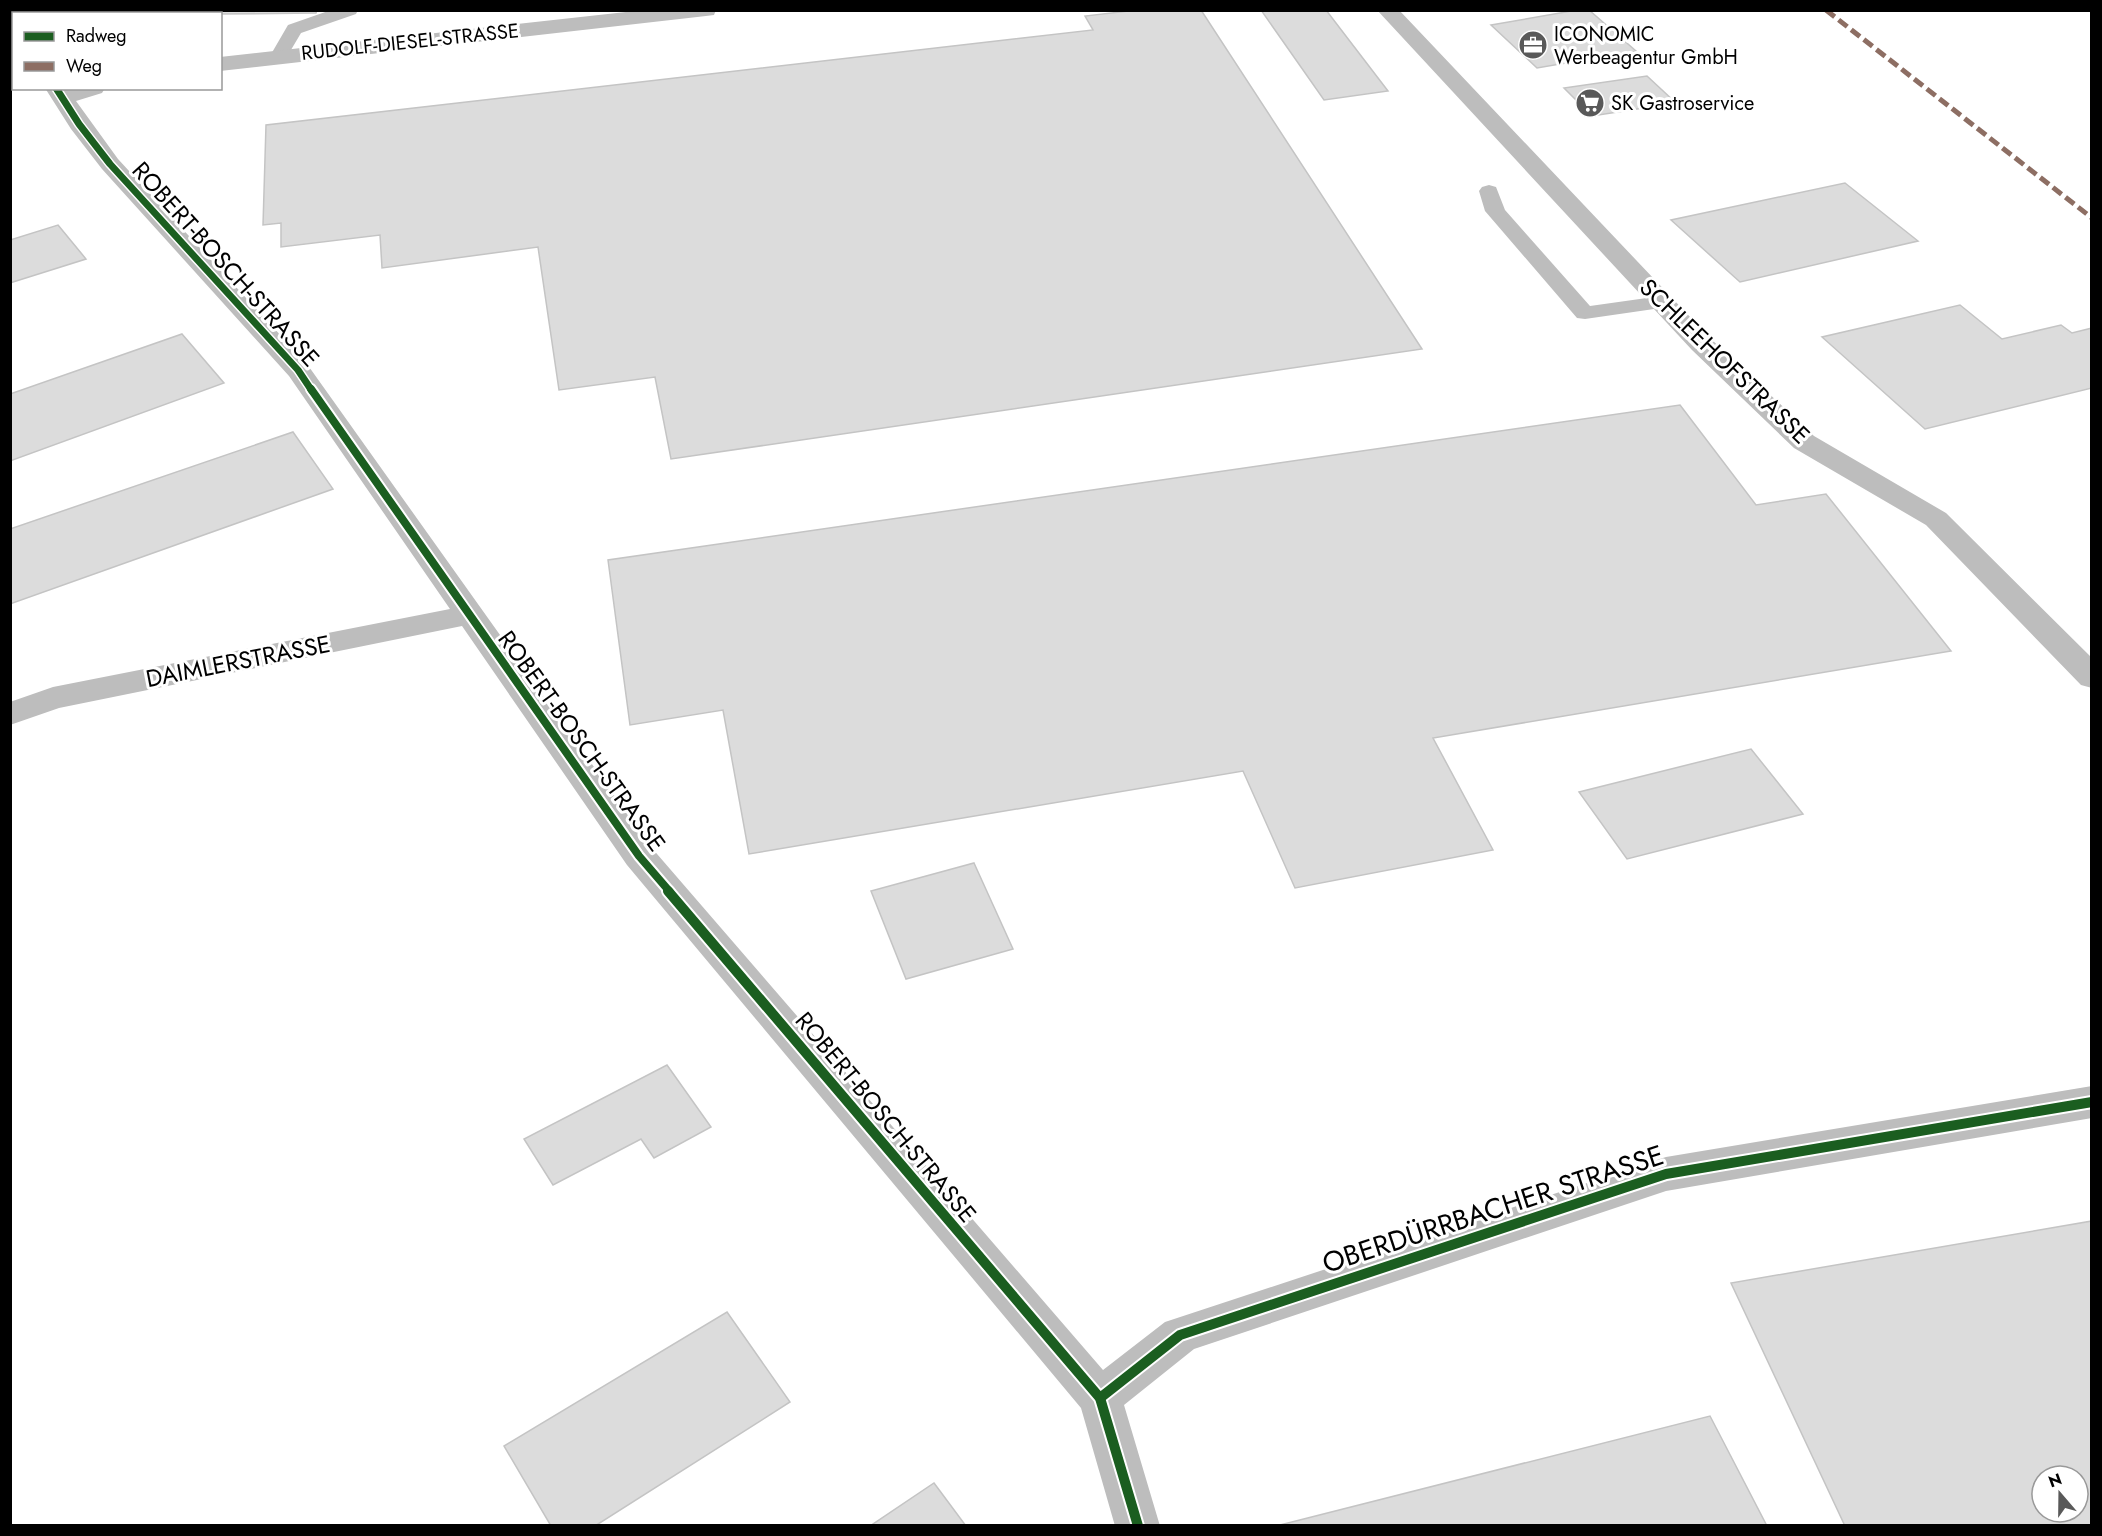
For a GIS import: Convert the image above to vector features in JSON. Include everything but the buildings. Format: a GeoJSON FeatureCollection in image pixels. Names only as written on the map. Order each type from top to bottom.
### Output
{"type":"FeatureCollection","features":[{"type":"Feature","properties":{"kind":"street","name":"RUDOLF-DIESEL-STRASSE"},"geometry":{"type":"LineString","coordinates":[[222,64],[706,10]]}},
{"type":"Feature","properties":{"kind":"street","name":"SCHLEEHOFSTRASSE"},"geometry":{"type":"LineString","coordinates":[[1387,10],[1701,344],[1804,442],[1936,519],[2091,677]]}},
{"type":"Feature","properties":{"kind":"street"},"geometry":{"type":"LineString","coordinates":[[59,93],[80,90]]}},
{"type":"Feature","properties":{"kind":"street","name":"ROBERT-BOSCH-STRASSE"},"geometry":{"type":"LineString","coordinates":[[59,93],[110,164],[298,370],[639,856],[1100,1398]]}},
{"type":"Feature","properties":{"kind":"street","name":"DAIMLERSTRASSE"},"geometry":{"type":"LineString","coordinates":[[10,714],[53,698],[468,615]]}},
{"type":"Feature","properties":{"kind":"street","name":"OBERDÜRRBACHER STRASSE"},"geometry":{"type":"LineString","coordinates":[[1100,1398],[1180,1335],[1666,1174],[2091,1102]]}},
{"type":"Feature","properties":{"kind":"street"},"geometry":{"type":"LineString","coordinates":[[1100,1398],[1138,1526]]}},
{"type":"Feature","properties":{"kind":"lane"},"geometry":{"type":"LineString","coordinates":[[279,56],[294,29],[350,10]]}},
{"type":"Feature","properties":{"kind":"lane"},"geometry":{"type":"LineString","coordinates":[[1489,191],[1494,211],[1585,313],[1661,302]]}},
{"type":"Feature","properties":{"kind":"marked path"},"geometry":{"type":"LineString","coordinates":[[1826,10],[2092,218]]}},
{"type":"Feature","properties":{"kind":"cycle path"},"geometry":{"type":"LineString","coordinates":[[57,90],[79,124],[110,164],[298,370],[639,856],[1100,1398],[1138,1526]]}},
{"type":"Feature","properties":{"kind":"cycle path"},"geometry":{"type":"LineString","coordinates":[[1100,1398],[1180,1335],[1666,1174],[2092,1102]]}},
{"type":"Feature","properties":{"kind":"place","name":"ICONOMIC Werbeagentur GmbH"},"geometry":{"type":"Point","coordinates":[1533,45]}},
{"type":"Feature","properties":{"kind":"place","name":"SK Gastroservice"},"geometry":{"type":"Point","coordinates":[1590,103]}}]}
